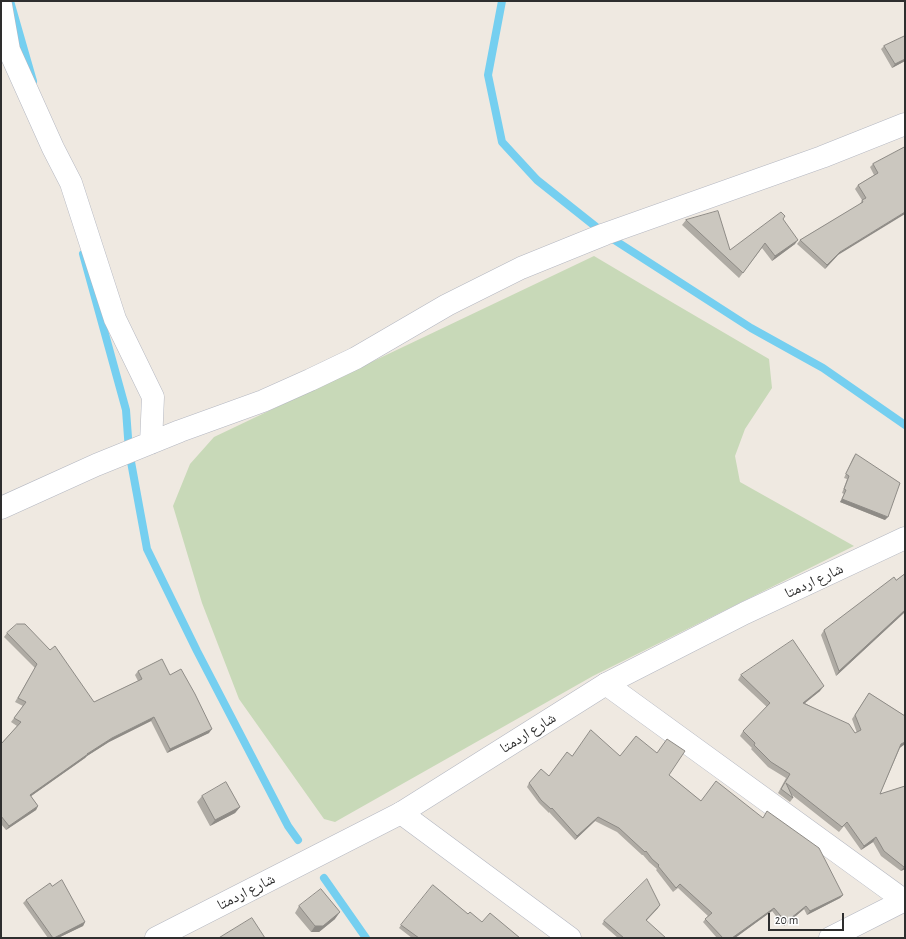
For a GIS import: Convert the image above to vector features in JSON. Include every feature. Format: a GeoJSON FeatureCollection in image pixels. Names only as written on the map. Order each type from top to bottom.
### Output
{"type":"FeatureCollection","features":[{"type":"Feature","properties":{"kind":"street"},"geometry":{"type":"LineString","coordinates":[[1,5],[9,50],[53,148],[71,183],[115,319],[153,397],[151,443]]}},
{"type":"Feature","properties":{"kind":"street"},"geometry":{"type":"LineString","coordinates":[[1,508],[96,465],[180,431],[263,401],[310,380],[356,358],[447,305],[521,268],[605,234],[822,157],[905,124]]}},
{"type":"Feature","properties":{"kind":"street","name":"شارع اردمتا"},"geometry":{"type":"LineString","coordinates":[[156,938],[401,813],[606,684],[745,613],[905,538]]}},
{"type":"Feature","properties":{"kind":"street"},"geometry":{"type":"LineString","coordinates":[[606,684],[905,900],[830,938]]}},
{"type":"Feature","properties":{"kind":"street"},"geometry":{"type":"LineString","coordinates":[[401,813],[570,938]]}},
{"type":"Feature","properties":{"kind":"green space"},"geometry":{"type":"Polygon","coordinates":[[[594,256],[769,359],[772,388],[745,429],[735,456],[740,482],[854,546],[593,676],[335,822],[324,819],[239,699],[202,603],[173,506],[190,464],[214,437],[594,256]]]}},
{"type":"Feature","properties":{"kind":"building"},"geometry":{"type":"Polygon","coordinates":[[[905,36],[905,59],[895,64],[884,46],[905,36]]]}},
{"type":"Feature","properties":{"kind":"building"},"geometry":{"type":"Polygon","coordinates":[[[905,147],[905,212],[840,252],[827,265],[800,240],[863,202],[862,200],[866,198],[858,185],[878,173],[873,164],[905,147]]]}},
{"type":"Feature","properties":{"kind":"building"},"geometry":{"type":"Polygon","coordinates":[[[718,211],[730,250],[781,212],[785,216],[783,219],[798,240],[775,256],[765,243],[743,273],[686,220],[718,211]]]}},
{"type":"Feature","properties":{"kind":"building"},"geometry":{"type":"Polygon","coordinates":[[[856,454],[900,483],[888,517],[842,499],[846,490],[844,489],[849,476],[846,474],[856,454]]]}},
{"type":"Feature","properties":{"kind":"building"},"geometry":{"type":"Polygon","coordinates":[[[905,574],[905,610],[839,671],[824,630],[894,577],[896,580],[905,574]]]}},
{"type":"Feature","properties":{"kind":"building"},"geometry":{"type":"Polygon","coordinates":[[[17,624],[25,624],[50,650],[55,646],[94,702],[142,679],[138,671],[162,659],[170,675],[181,669],[212,729],[170,749],[154,717],[112,738],[30,795],[38,806],[9,826],[1,816],[1,744],[21,722],[14,718],[26,702],[18,698],[37,664],[7,633],[17,624]]]}},
{"type":"Feature","properties":{"kind":"building"},"geometry":{"type":"Polygon","coordinates":[[[793,640],[824,686],[803,703],[849,724],[855,733],[861,730],[855,715],[869,693],[905,716],[905,742],[901,744],[880,794],[905,786],[904,867],[884,851],[876,837],[864,846],[847,822],[842,827],[786,783],[793,798],[781,789],[790,774],[771,762],[754,745],[755,743],[743,731],[770,703],[741,675],[793,640]]]}},
{"type":"Feature","properties":{"kind":"building"},"geometry":{"type":"Polygon","coordinates":[[[591,730],[620,756],[636,736],[657,753],[667,739],[685,751],[669,775],[701,801],[716,781],[763,818],[767,811],[819,848],[843,895],[810,911],[806,906],[786,922],[774,908],[732,938],[723,938],[705,919],[712,913],[680,884],[676,888],[658,866],[659,865],[646,851],[645,852],[619,828],[598,817],[577,836],[552,808],[551,809],[541,800],[529,783],[541,769],[549,776],[567,752],[572,756],[591,730]]]}},
{"type":"Feature","properties":{"kind":"building"},"geometry":{"type":"Polygon","coordinates":[[[226,782],[240,807],[215,820],[202,796],[226,782]]]}},
{"type":"Feature","properties":{"kind":"building"},"geometry":{"type":"Polygon","coordinates":[[[647,879],[660,905],[646,920],[666,938],[624,938],[604,921],[647,879]]]}},
{"type":"Feature","properties":{"kind":"building"},"geometry":{"type":"Polygon","coordinates":[[[62,880],[85,922],[53,938],[26,900],[50,883],[52,886],[62,880]]]}},
{"type":"Feature","properties":{"kind":"building"},"geometry":{"type":"Polygon","coordinates":[[[433,885],[468,914],[470,912],[482,922],[490,913],[520,938],[419,938],[401,925],[433,885]]]}},
{"type":"Feature","properties":{"kind":"building"},"geometry":{"type":"Polygon","coordinates":[[[321,889],[340,912],[323,926],[315,926],[299,906],[321,889]]]}},
{"type":"Feature","properties":{"kind":"building"},"geometry":{"type":"Polygon","coordinates":[[[252,918],[265,938],[219,938],[252,918]]]}},
{"type":"Feature","properties":{"kind":"waterway"},"geometry":{"type":"LineString","coordinates":[[10,1],[33,81]]}},
{"type":"Feature","properties":{"kind":"waterway"},"geometry":{"type":"LineString","coordinates":[[502,1],[488,75],[502,142],[537,180],[605,234],[751,328],[823,368],[905,425]]}},
{"type":"Feature","properties":{"kind":"waterway"},"geometry":{"type":"LineString","coordinates":[[83,254],[126,410],[129,451],[147,549],[197,651],[288,826],[298,840]]}},
{"type":"Feature","properties":{"kind":"waterway"},"geometry":{"type":"LineString","coordinates":[[324,878],[366,938]]}}]}
